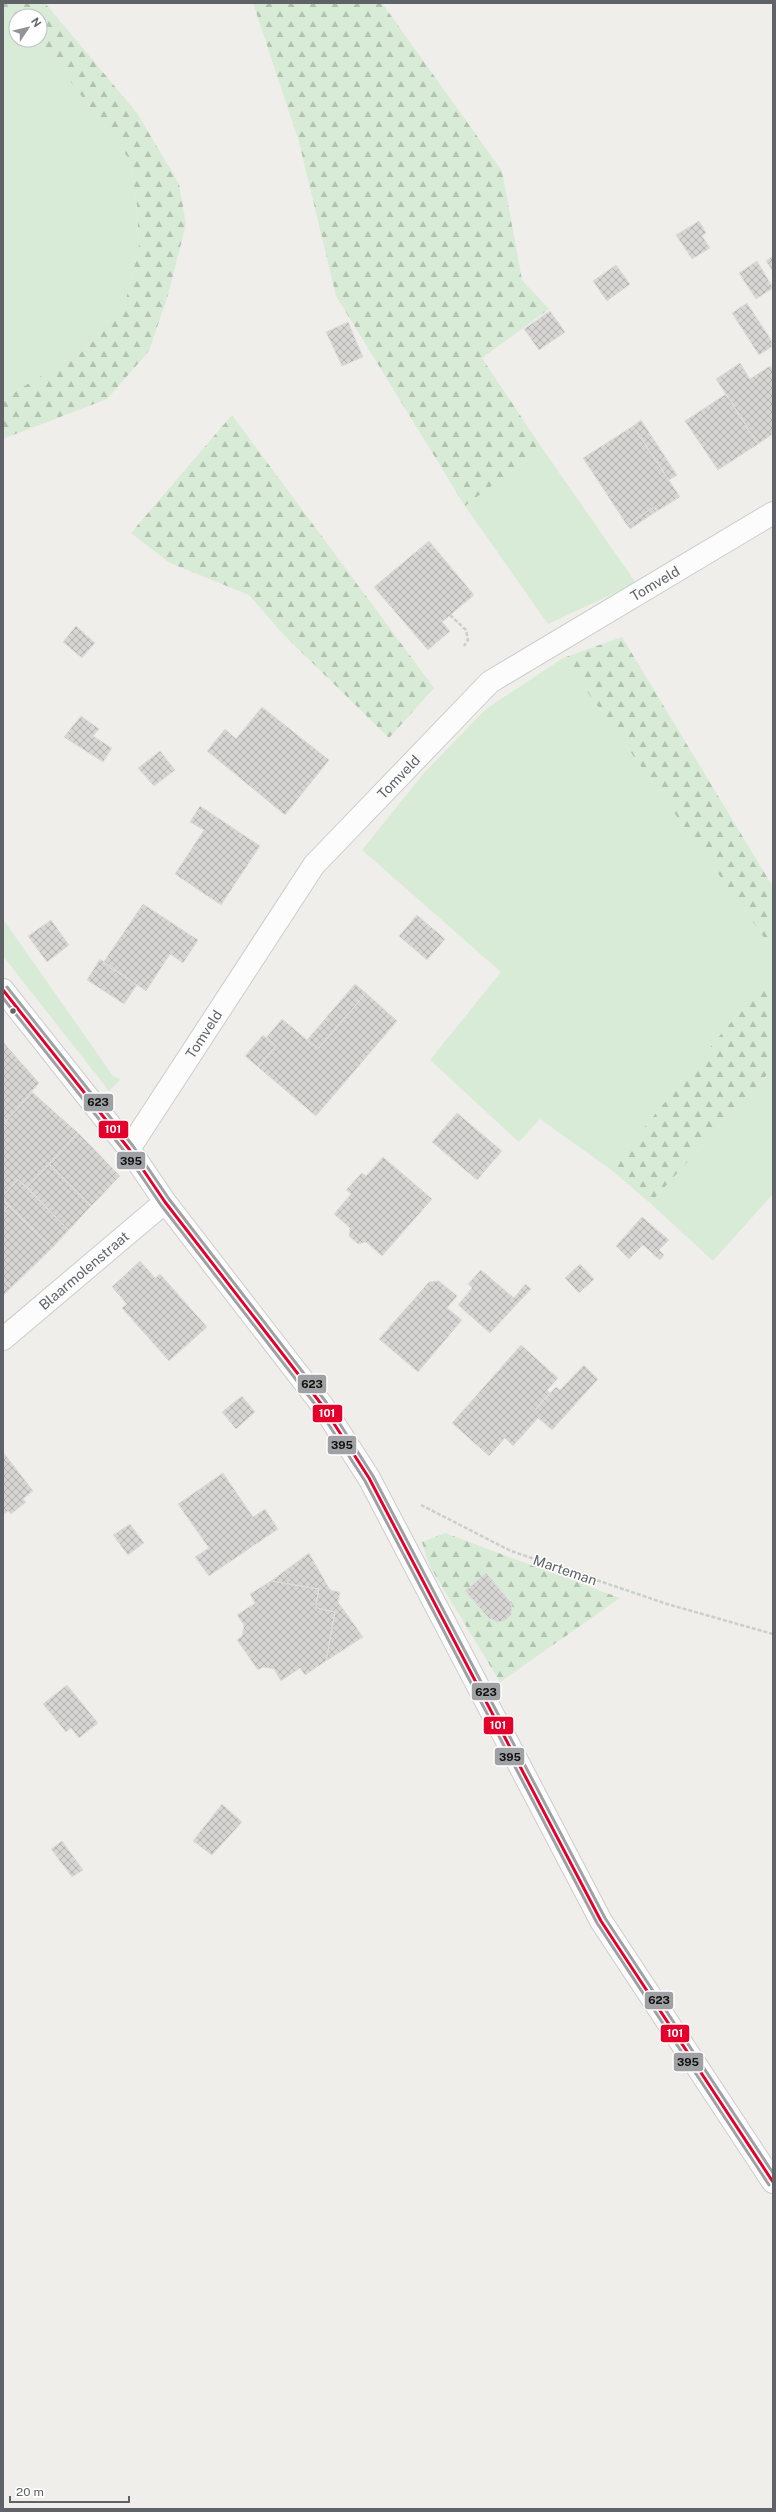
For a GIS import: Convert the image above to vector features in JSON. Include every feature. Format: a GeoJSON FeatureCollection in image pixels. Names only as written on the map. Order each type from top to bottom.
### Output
{"type":"FeatureCollection","features":[{"type":"Feature","properties":{"kind":"street","name":"Tomveld"},"geometry":{"type":"LineString","coordinates":[[129,1150],[314,865],[490,682],[773,513]]}},
{"type":"Feature","properties":{"kind":"street"},"geometry":{"type":"LineString","coordinates":[[3,990],[129,1150],[165,1202],[322,1405],[369,1478],[601,1921],[773,2182]]}},
{"type":"Feature","properties":{"kind":"street","name":"Blaarmolenstraat"},"geometry":{"type":"LineString","coordinates":[[3,1339],[165,1202]]}},
{"type":"Feature","properties":{"kind":"path"},"geometry":{"type":"LineString","coordinates":[[450,615],[466,630],[468,640],[464,646]]}},
{"type":"Feature","properties":{"kind":"path","name":"Marteman"},"geometry":{"type":"LineString","coordinates":[[418,1504],[511,1551],[668,1604],[773,1634]]}},
{"type":"Feature","properties":{"kind":"green space"},"geometry":{"type":"Polygon","coordinates":[[[3,3],[45,3],[137,113],[179,184],[186,224],[168,295],[149,351],[107,399],[3,439],[3,399],[84,350],[126,299],[139,248],[137,204],[130,160],[44,48],[48,48],[48,8],[8,8],[8,12],[3,7],[3,3]]]}},
{"type":"Feature","properties":{"kind":"green space"},"geometry":{"type":"Polygon","coordinates":[[[253,3],[382,3],[502,171],[522,280],[549,309],[482,358],[542,448],[465,506],[336,296],[299,142],[253,3]]]}},
{"type":"Feature","properties":{"kind":"green space"},"geometry":{"type":"Polygon","coordinates":[[[3,7],[8,12],[8,48],[44,48],[130,160],[137,204],[139,248],[126,299],[84,350],[3,399],[3,7]]]}},
{"type":"Feature","properties":{"kind":"green space"},"geometry":{"type":"Polygon","coordinates":[[[232,415],[434,688],[389,738],[283,634],[249,595],[170,563],[131,533],[232,415]]]}},
{"type":"Feature","properties":{"kind":"green space"},"geometry":{"type":"Polygon","coordinates":[[[542,448],[636,583],[548,624],[465,506],[542,448]]]}},
{"type":"Feature","properties":{"kind":"green space"},"geometry":{"type":"Polygon","coordinates":[[[622,637],[773,887],[773,950],[563,658],[622,637]]]}},
{"type":"Feature","properties":{"kind":"green space"},"geometry":{"type":"Polygon","coordinates":[[[563,658],[773,950],[773,971],[610,1169],[540,1119],[519,1142],[430,1060],[501,972],[362,850],[424,773],[486,709],[563,658]]]}},
{"type":"Feature","properties":{"kind":"green space"},"geometry":{"type":"Polygon","coordinates":[[[3,919],[113,1076],[121,1079],[109,1091],[3,956],[3,919]]]}},
{"type":"Feature","properties":{"kind":"green space"},"geometry":{"type":"Polygon","coordinates":[[[773,971],[773,1068],[650,1203],[610,1169],[773,971]]]}},
{"type":"Feature","properties":{"kind":"green space"},"geometry":{"type":"Polygon","coordinates":[[[773,1068],[773,1194],[713,1261],[650,1203],[773,1068]]]}},
{"type":"Feature","properties":{"kind":"green space"},"geometry":{"type":"Polygon","coordinates":[[[445,1533],[620,1598],[500,1682],[429,1565],[422,1542],[445,1533]]]}},
{"type":"Feature","properties":{"kind":"building"},"geometry":{"type":"Polygon","coordinates":[[[699,221],[706,233],[702,236],[710,248],[692,259],[676,235],[699,221]]]}},
{"type":"Feature","properties":{"kind":"building"},"geometry":{"type":"Polygon","coordinates":[[[773,256],[773,271],[766,261],[773,256]]]}},
{"type":"Feature","properties":{"kind":"building"},"geometry":{"type":"Polygon","coordinates":[[[757,261],[773,288],[756,299],[739,273],[757,261]]]}},
{"type":"Feature","properties":{"kind":"building"},"geometry":{"type":"Polygon","coordinates":[[[616,265],[630,284],[607,301],[593,281],[616,265]]]}},
{"type":"Feature","properties":{"kind":"building"},"geometry":{"type":"Polygon","coordinates":[[[747,303],[773,343],[773,346],[759,355],[732,313],[747,303]]]}},
{"type":"Feature","properties":{"kind":"building"},"geometry":{"type":"Polygon","coordinates":[[[550,311],[565,332],[539,350],[524,329],[550,311]]]}},
{"type":"Feature","properties":{"kind":"building"},"geometry":{"type":"Polygon","coordinates":[[[348,322],[363,357],[342,366],[326,332],[348,322]]]}},
{"type":"Feature","properties":{"kind":"building"},"geometry":{"type":"Polygon","coordinates":[[[740,363],[750,379],[770,366],[773,370],[773,434],[758,444],[716,379],[740,363]]]}},
{"type":"Feature","properties":{"kind":"building"},"geometry":{"type":"Polygon","coordinates":[[[726,394],[758,444],[718,470],[685,421],[726,394]]]}},
{"type":"Feature","properties":{"kind":"building"},"geometry":{"type":"Polygon","coordinates":[[[641,420],[677,475],[669,480],[633,426],[641,420]]]}},
{"type":"Feature","properties":{"kind":"building"},"geometry":{"type":"Polygon","coordinates":[[[633,426],[680,497],[657,511],[654,507],[627,525],[583,458],[633,426]]]}},
{"type":"Feature","properties":{"kind":"building"},"geometry":{"type":"Polygon","coordinates":[[[654,507],[657,511],[630,529],[627,525],[654,507]]]}},
{"type":"Feature","properties":{"kind":"building"},"geometry":{"type":"Polygon","coordinates":[[[429,541],[474,595],[442,622],[450,631],[428,650],[374,587],[429,541]]]}},
{"type":"Feature","properties":{"kind":"building"},"geometry":{"type":"Polygon","coordinates":[[[76,626],[95,643],[82,658],[63,642],[76,626]]]}},
{"type":"Feature","properties":{"kind":"building"},"geometry":{"type":"Polygon","coordinates":[[[262,707],[329,760],[285,815],[207,751],[225,729],[236,739],[262,707]]]}},
{"type":"Feature","properties":{"kind":"building"},"geometry":{"type":"Polygon","coordinates":[[[81,716],[99,729],[93,736],[112,748],[103,762],[64,737],[81,716]]]}},
{"type":"Feature","properties":{"kind":"building"},"geometry":{"type":"Polygon","coordinates":[[[160,751],[175,770],[154,786],[138,768],[160,751]]]}},
{"type":"Feature","properties":{"kind":"building"},"geometry":{"type":"Polygon","coordinates":[[[200,806],[260,846],[221,905],[175,874],[204,830],[190,822],[200,806]]]}},
{"type":"Feature","properties":{"kind":"building"},"geometry":{"type":"Polygon","coordinates":[[[143,904],[198,940],[183,963],[170,954],[146,991],[103,963],[143,904]]]}},
{"type":"Feature","properties":{"kind":"building"},"geometry":{"type":"Polygon","coordinates":[[[417,915],[445,939],[427,960],[399,936],[417,915]]]}},
{"type":"Feature","properties":{"kind":"building"},"geometry":{"type":"Polygon","coordinates":[[[51,920],[69,945],[47,962],[28,936],[51,920]]]}},
{"type":"Feature","properties":{"kind":"building"},"geometry":{"type":"Polygon","coordinates":[[[100,959],[137,985],[124,1004],[87,980],[100,959]]]}},
{"type":"Feature","properties":{"kind":"building"},"geometry":{"type":"Polygon","coordinates":[[[355,984],[366,993],[318,1049],[307,1040],[355,984]]]}},
{"type":"Feature","properties":{"kind":"building"},"geometry":{"type":"Polygon","coordinates":[[[366,993],[397,1021],[316,1116],[258,1067],[276,1046],[266,1038],[282,1019],[318,1049],[366,993]]]}},
{"type":"Feature","properties":{"kind":"building"},"geometry":{"type":"Polygon","coordinates":[[[263,1035],[276,1046],[258,1067],[245,1056],[263,1035]]]}},
{"type":"Feature","properties":{"kind":"building"},"geometry":{"type":"Polygon","coordinates":[[[3,1042],[39,1083],[3,1125],[3,1042]]]}},
{"type":"Feature","properties":{"kind":"building"},"geometry":{"type":"Polygon","coordinates":[[[32,1092],[78,1133],[27,1187],[18,1179],[3,1196],[3,1125],[32,1092]]]}},
{"type":"Feature","properties":{"kind":"building"},"geometry":{"type":"Polygon","coordinates":[[[457,1113],[502,1151],[477,1180],[432,1142],[457,1113]]]}},
{"type":"Feature","properties":{"kind":"building"},"geometry":{"type":"Polygon","coordinates":[[[78,1133],[120,1176],[91,1206],[49,1164],[78,1133]]]}},
{"type":"Feature","properties":{"kind":"building"},"geometry":{"type":"Polygon","coordinates":[[[383,1157],[432,1199],[382,1256],[366,1242],[358,1244],[349,1236],[350,1228],[334,1214],[351,1194],[346,1190],[362,1173],[366,1176],[383,1157]]]}},
{"type":"Feature","properties":{"kind":"building"},"geometry":{"type":"Polygon","coordinates":[[[49,1164],[91,1206],[69,1230],[27,1187],[49,1164]]]}},
{"type":"Feature","properties":{"kind":"building"},"geometry":{"type":"Polygon","coordinates":[[[18,1179],[69,1230],[52,1248],[3,1200],[3,1196],[18,1179]]]}},
{"type":"Feature","properties":{"kind":"building"},"geometry":{"type":"Polygon","coordinates":[[[3,1200],[9,1205],[3,1213],[3,1200]]]}},
{"type":"Feature","properties":{"kind":"building"},"geometry":{"type":"Polygon","coordinates":[[[9,1205],[52,1248],[11,1288],[3,1279],[3,1213],[9,1205]]]}},
{"type":"Feature","properties":{"kind":"building"},"geometry":{"type":"Polygon","coordinates":[[[642,1217],[669,1240],[659,1250],[664,1255],[660,1260],[643,1245],[629,1259],[616,1246],[642,1217]]]}},
{"type":"Feature","properties":{"kind":"building"},"geometry":{"type":"Polygon","coordinates":[[[140,1261],[155,1278],[160,1274],[207,1327],[169,1361],[122,1308],[127,1304],[112,1287],[140,1261]]]}},
{"type":"Feature","properties":{"kind":"building"},"geometry":{"type":"Polygon","coordinates":[[[580,1264],[594,1279],[579,1293],[565,1278],[580,1264]]]}},
{"type":"Feature","properties":{"kind":"building"},"geometry":{"type":"Polygon","coordinates":[[[481,1270],[514,1298],[525,1284],[531,1289],[490,1333],[458,1305],[472,1288],[468,1284],[481,1270]]]}},
{"type":"Feature","properties":{"kind":"building"},"geometry":{"type":"Polygon","coordinates":[[[3,1279],[11,1288],[3,1296],[3,1279]]]}},
{"type":"Feature","properties":{"kind":"building"},"geometry":{"type":"Polygon","coordinates":[[[439,1281],[457,1296],[447,1308],[462,1320],[418,1372],[379,1339],[429,1282],[439,1281]]]}},
{"type":"Feature","properties":{"kind":"building"},"geometry":{"type":"Polygon","coordinates":[[[521,1345],[558,1378],[547,1390],[550,1393],[533,1412],[556,1387],[560,1390],[584,1365],[598,1379],[552,1430],[538,1418],[513,1446],[505,1438],[489,1456],[452,1423],[521,1345]]]}},
{"type":"Feature","properties":{"kind":"building"},"geometry":{"type":"Polygon","coordinates":[[[242,1396],[255,1412],[236,1429],[222,1412],[242,1396]]]}},
{"type":"Feature","properties":{"kind":"building"},"geometry":{"type":"Polygon","coordinates":[[[3,1452],[33,1491],[23,1499],[26,1502],[11,1514],[8,1511],[3,1515],[3,1452]]]}},
{"type":"Feature","properties":{"kind":"building"},"geometry":{"type":"Polygon","coordinates":[[[223,1473],[253,1517],[265,1509],[278,1529],[209,1576],[195,1557],[209,1548],[178,1504],[223,1473]]]}},
{"type":"Feature","properties":{"kind":"building"},"geometry":{"type":"Polygon","coordinates":[[[130,1524],[144,1543],[128,1555],[113,1535],[130,1524]]]}},
{"type":"Feature","properties":{"kind":"building"},"geometry":{"type":"Polygon","coordinates":[[[309,1553],[330,1590],[340,1592],[338,1602],[363,1637],[326,1661],[335,1612],[320,1609],[316,1605],[319,1589],[271,1581],[309,1553]]]}},
{"type":"Feature","properties":{"kind":"building"},"geometry":{"type":"Polygon","coordinates":[[[486,1573],[512,1604],[511,1615],[504,1621],[497,1622],[489,1618],[465,1591],[486,1573]]]}},
{"type":"Feature","properties":{"kind":"building"},"geometry":{"type":"Polygon","coordinates":[[[271,1581],[319,1589],[316,1605],[320,1609],[335,1612],[326,1661],[305,1675],[300,1668],[281,1681],[274,1669],[263,1667],[258,1670],[237,1640],[242,1636],[244,1625],[237,1615],[255,1603],[250,1594],[271,1581]]]}},
{"type":"Feature","properties":{"kind":"building"},"geometry":{"type":"Polygon","coordinates":[[[67,1685],[98,1723],[79,1738],[71,1728],[66,1732],[43,1704],[67,1685]]]}},
{"type":"Feature","properties":{"kind":"building"},"geometry":{"type":"Polygon","coordinates":[[[222,1804],[242,1822],[212,1855],[193,1841],[222,1804]]]}},
{"type":"Feature","properties":{"kind":"building"},"geometry":{"type":"Polygon","coordinates":[[[62,1841],[83,1870],[72,1877],[51,1849],[62,1841]]]}},
{"type":"Feature","properties":{"kind":"transit line","name":"623"},"geometry":{"type":"LineString","coordinates":[[7,987],[133,1146],[169,1199],[326,1402],[373,1476],[605,1918],[773,2173]]}},
{"type":"Feature","properties":{"kind":"transit line","name":"101"},"geometry":{"type":"LineString","coordinates":[[3,990],[129,1149],[165,1202],[322,1405],[369,1478],[601,1921],[773,2182]]}},
{"type":"Feature","properties":{"kind":"transit line","name":"395"},"geometry":{"type":"LineString","coordinates":[[3,998],[125,1152],[161,1205],[318,1408],[365,1481],[597,1923],[769,2185]]}}]}
